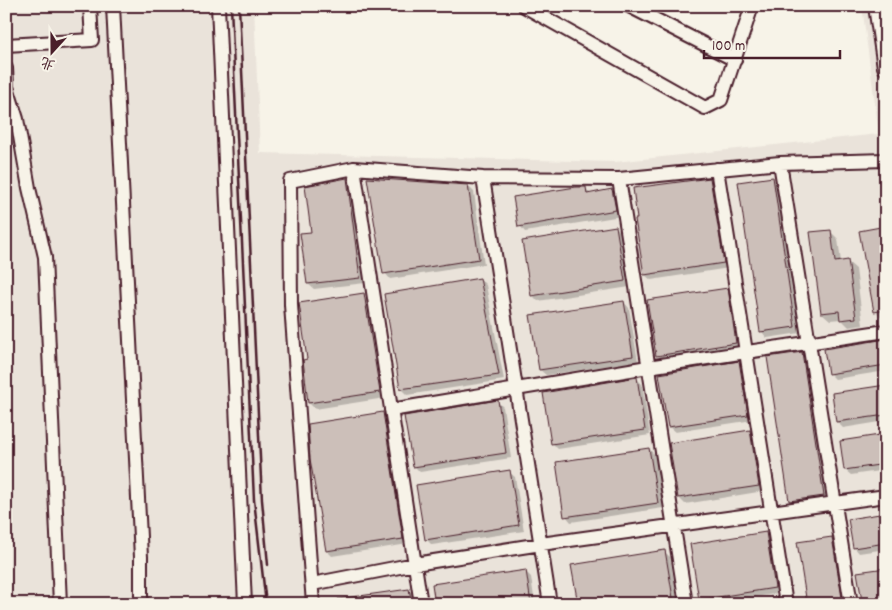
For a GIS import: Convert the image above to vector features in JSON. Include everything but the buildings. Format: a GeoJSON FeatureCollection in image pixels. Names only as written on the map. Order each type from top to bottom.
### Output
{"type":"FeatureCollection","features":[{"type":"Feature","properties":{"kind":"main road"},"geometry":{"type":"LineString","coordinates":[[877,6],[886,67]]}},
{"type":"Feature","properties":{"kind":"street"},"geometry":{"type":"LineString","coordinates":[[6,45],[92,40],[90,6]]}},
{"type":"Feature","properties":{"kind":"street"},"geometry":{"type":"LineString","coordinates":[[113,6],[141,557],[141,604]]}},
{"type":"Feature","properties":{"kind":"street"},"geometry":{"type":"LineString","coordinates":[[218,6],[246,604]]}},
{"type":"Feature","properties":{"kind":"street"},"geometry":{"type":"LineString","coordinates":[[524,6],[705,108],[721,100],[752,6]]}},
{"type":"Feature","properties":{"kind":"street"},"geometry":{"type":"LineString","coordinates":[[629,6],[735,60]]}},
{"type":"Feature","properties":{"kind":"street"},"geometry":{"type":"LineString","coordinates":[[6,68],[7,87],[16,119],[45,257],[60,604]]}},
{"type":"Feature","properties":{"kind":"street"},"geometry":{"type":"LineString","coordinates":[[313,604],[291,305],[290,181],[354,168],[483,178],[619,179],[780,163],[886,160]]}},
{"type":"Feature","properties":{"kind":"street"},"geometry":{"type":"LineString","coordinates":[[780,163],[851,604]]}},
{"type":"Feature","properties":{"kind":"street"},"geometry":{"type":"LineString","coordinates":[[354,168],[421,604]]}},
{"type":"Feature","properties":{"kind":"street"},"geometry":{"type":"LineString","coordinates":[[717,168],[786,604]]}},
{"type":"Feature","properties":{"kind":"street"},"geometry":{"type":"LineString","coordinates":[[483,178],[550,604]]}},
{"type":"Feature","properties":{"kind":"street"},"geometry":{"type":"LineString","coordinates":[[619,179],[686,604]]}},
{"type":"Feature","properties":{"kind":"street"},"geometry":{"type":"LineString","coordinates":[[391,410],[648,367],[886,331]]}},
{"type":"Feature","properties":{"kind":"street"},"geometry":{"type":"LineString","coordinates":[[312,584],[415,564],[541,544],[886,496]]}},
{"type":"Feature","properties":{"kind":"shaded area"},"geometry":{"type":"Polygon","coordinates":[[[6,6],[254,6],[260,153],[615,162],[879,134],[862,6],[886,6],[886,604],[6,604],[6,6]]]}},
{"type":"Feature","properties":{"kind":"railway"},"geometry":{"type":"LineString","coordinates":[[231,6],[254,500],[266,604]]}},
{"type":"Feature","properties":{"kind":"railway"},"geometry":{"type":"LineString","coordinates":[[239,6],[262,500],[268,565]]}}]}
